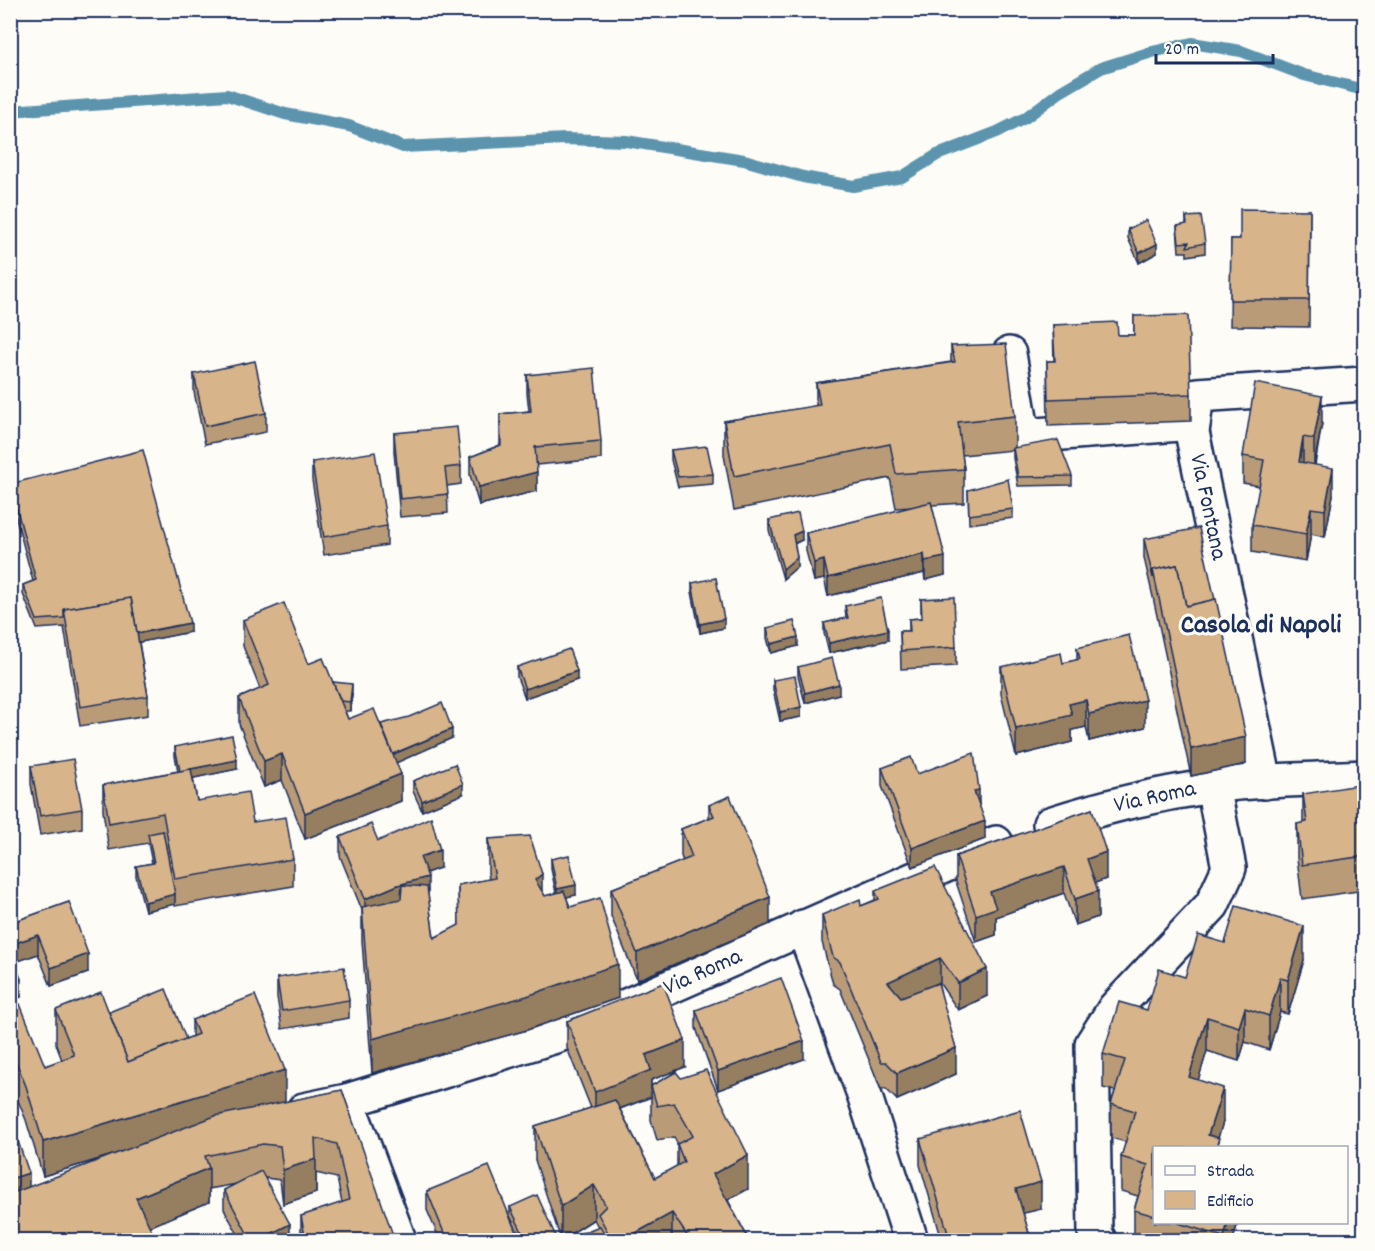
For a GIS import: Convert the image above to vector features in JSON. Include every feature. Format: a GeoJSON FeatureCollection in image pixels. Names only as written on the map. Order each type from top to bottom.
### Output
{"type":"FeatureCollection","features":[{"type":"Feature","properties":{"kind":"street"},"geometry":{"type":"LineString","coordinates":[[1009,354],[1023,436],[1193,423]]}},
{"type":"Feature","properties":{"kind":"street","name":"Via Fontana"},"geometry":{"type":"LineString","coordinates":[[1265,782],[1192,432],[1197,395],[1365,384]]}},
{"type":"Feature","properties":{"kind":"street","name":"Via Roma"},"geometry":{"type":"LineString","coordinates":[[279,1116],[347,1101],[565,1033],[742,957],[803,927],[988,846],[1073,817],[1140,800],[1213,786],[1365,777]]}},
{"type":"Feature","properties":{"kind":"street"},"geometry":{"type":"LineString","coordinates":[[1099,1240],[1095,1233],[1092,1044],[1115,1008],[1212,905],[1229,868],[1213,786]]}},
{"type":"Feature","properties":{"kind":"street"},"geometry":{"type":"LineString","coordinates":[[803,927],[865,1097],[911,1240]]}},
{"type":"Feature","properties":{"kind":"street"},"geometry":{"type":"LineString","coordinates":[[347,1101],[399,1240]]}},
{"type":"Feature","properties":{"kind":"building"},"geometry":{"type":"Polygon","coordinates":[[[1240,209],[1310,210],[1309,300],[1230,300],[1231,239],[1240,239],[1240,209]]]}},
{"type":"Feature","properties":{"kind":"building"},"geometry":{"type":"Polygon","coordinates":[[[1201,216],[1205,243],[1187,247],[1189,242],[1179,243],[1177,226],[1187,224],[1186,217],[1201,216]]]}},
{"type":"Feature","properties":{"kind":"building"},"geometry":{"type":"Polygon","coordinates":[[[1146,220],[1157,244],[1139,253],[1128,229],[1146,220]]]}},
{"type":"Feature","properties":{"kind":"building"},"geometry":{"type":"Polygon","coordinates":[[[1188,315],[1191,394],[1048,399],[1047,361],[1055,361],[1053,325],[1117,322],[1118,335],[1134,335],[1134,316],[1188,315]]]}},
{"type":"Feature","properties":{"kind":"building"},"geometry":{"type":"Polygon","coordinates":[[[1006,344],[1015,416],[958,422],[964,469],[896,474],[890,444],[734,476],[724,421],[820,405],[816,383],[955,362],[951,346],[1006,344]]]}},
{"type":"Feature","properties":{"kind":"building"},"geometry":{"type":"Polygon","coordinates":[[[255,361],[266,413],[205,426],[194,374],[255,361]]]}},
{"type":"Feature","properties":{"kind":"building"},"geometry":{"type":"Polygon","coordinates":[[[594,368],[601,441],[535,447],[537,472],[479,487],[470,457],[501,445],[500,414],[531,411],[527,375],[594,368]]]}},
{"type":"Feature","properties":{"kind":"building"},"geometry":{"type":"Polygon","coordinates":[[[1255,383],[1322,396],[1314,439],[1303,437],[1299,462],[1333,468],[1325,510],[1311,508],[1306,534],[1252,525],[1264,460],[1243,456],[1255,383]]]}},
{"type":"Feature","properties":{"kind":"building"},"geometry":{"type":"Polygon","coordinates":[[[457,427],[461,466],[445,468],[448,494],[400,499],[394,433],[457,427]]]}},
{"type":"Feature","properties":{"kind":"building"},"geometry":{"type":"Polygon","coordinates":[[[1058,440],[1072,476],[1018,477],[1013,448],[1058,440]]]}},
{"type":"Feature","properties":{"kind":"building"},"geometry":{"type":"Polygon","coordinates":[[[707,446],[713,474],[678,477],[671,450],[707,446]]]}},
{"type":"Feature","properties":{"kind":"building"},"geometry":{"type":"Polygon","coordinates":[[[143,450],[190,623],[137,633],[131,598],[64,609],[64,618],[37,620],[23,585],[36,580],[10,484],[143,450]]]}},
{"type":"Feature","properties":{"kind":"building"},"geometry":{"type":"Polygon","coordinates":[[[375,452],[387,526],[324,537],[312,462],[375,452]]]}},
{"type":"Feature","properties":{"kind":"building"},"geometry":{"type":"Polygon","coordinates":[[[1008,479],[1013,509],[969,515],[968,490],[1008,479]]]}},
{"type":"Feature","properties":{"kind":"building"},"geometry":{"type":"Polygon","coordinates":[[[931,502],[945,557],[925,561],[924,554],[828,578],[824,560],[814,563],[806,533],[931,502]]]}},
{"type":"Feature","properties":{"kind":"building"},"geometry":{"type":"Polygon","coordinates":[[[798,513],[802,531],[793,535],[797,557],[783,569],[769,520],[798,513]]]}},
{"type":"Feature","properties":{"kind":"building"},"geometry":{"type":"Polygon","coordinates":[[[1199,528],[1215,600],[1186,606],[1177,565],[1153,570],[1153,578],[1144,539],[1199,528]]]}},
{"type":"Feature","properties":{"kind":"building"},"geometry":{"type":"Polygon","coordinates":[[[1177,565],[1186,606],[1216,599],[1246,737],[1191,749],[1153,570],[1177,565]]]}},
{"type":"Feature","properties":{"kind":"building"},"geometry":{"type":"Polygon","coordinates":[[[716,578],[724,619],[700,624],[692,583],[716,578]]]}},
{"type":"Feature","properties":{"kind":"building"},"geometry":{"type":"Polygon","coordinates":[[[954,597],[956,647],[901,651],[900,631],[910,631],[909,619],[922,618],[921,599],[954,597]]]}},
{"type":"Feature","properties":{"kind":"building"},"geometry":{"type":"Polygon","coordinates":[[[131,598],[148,696],[80,707],[64,609],[131,598]]]}},
{"type":"Feature","properties":{"kind":"building"},"geometry":{"type":"Polygon","coordinates":[[[881,598],[888,630],[829,643],[824,623],[848,618],[845,606],[881,598]]]}},
{"type":"Feature","properties":{"kind":"building"},"geometry":{"type":"Polygon","coordinates":[[[284,603],[308,664],[323,658],[348,719],[374,709],[401,774],[305,813],[282,754],[264,761],[239,698],[269,685],[243,620],[284,603]]]}},
{"type":"Feature","properties":{"kind":"building"},"geometry":{"type":"Polygon","coordinates":[[[794,621],[798,637],[771,644],[767,628],[794,621]]]}},
{"type":"Feature","properties":{"kind":"building"},"geometry":{"type":"Polygon","coordinates":[[[1129,635],[1145,700],[1089,714],[1086,700],[1069,704],[1072,715],[1016,729],[1001,667],[1061,653],[1063,663],[1080,659],[1077,648],[1129,635]]]}},
{"type":"Feature","properties":{"kind":"building"},"geometry":{"type":"Polygon","coordinates":[[[569,649],[577,671],[525,689],[517,667],[569,649]]]}},
{"type":"Feature","properties":{"kind":"building"},"geometry":{"type":"Polygon","coordinates":[[[832,658],[839,684],[805,693],[798,667],[832,658]]]}},
{"type":"Feature","properties":{"kind":"building"},"geometry":{"type":"Polygon","coordinates":[[[795,676],[801,707],[780,712],[773,680],[795,676]]]}},
{"type":"Feature","properties":{"kind":"building"},"geometry":{"type":"Polygon","coordinates":[[[333,682],[352,684],[350,702],[341,701],[333,682]]]}},
{"type":"Feature","properties":{"kind":"building"},"geometry":{"type":"Polygon","coordinates":[[[442,703],[452,729],[393,754],[381,724],[409,717],[442,703]]]}},
{"type":"Feature","properties":{"kind":"building"},"geometry":{"type":"Polygon","coordinates":[[[232,735],[237,760],[180,771],[175,747],[232,735]]]}},
{"type":"Feature","properties":{"kind":"building"},"geometry":{"type":"Polygon","coordinates":[[[974,753],[979,790],[974,791],[985,821],[912,848],[882,768],[911,757],[917,774],[974,753]]]}},
{"type":"Feature","properties":{"kind":"building"},"geometry":{"type":"Polygon","coordinates":[[[73,759],[82,809],[40,816],[31,766],[73,759]]]}},
{"type":"Feature","properties":{"kind":"building"},"geometry":{"type":"Polygon","coordinates":[[[455,764],[463,784],[422,801],[413,781],[455,764]]]}},
{"type":"Feature","properties":{"kind":"building"},"geometry":{"type":"Polygon","coordinates":[[[191,769],[197,801],[248,792],[253,822],[286,817],[293,859],[175,879],[163,813],[109,823],[103,785],[191,769]]]}},
{"type":"Feature","properties":{"kind":"building"},"geometry":{"type":"Polygon","coordinates":[[[1358,785],[1361,805],[1365,805],[1365,856],[1302,865],[1297,824],[1307,822],[1303,794],[1358,785]]]}},
{"type":"Feature","properties":{"kind":"building"},"geometry":{"type":"Polygon","coordinates":[[[730,796],[770,897],[637,953],[611,889],[692,857],[681,829],[714,816],[709,805],[730,796]]]}},
{"type":"Feature","properties":{"kind":"building"},"geometry":{"type":"Polygon","coordinates":[[[1092,809],[1106,852],[1087,859],[1098,891],[1075,899],[1064,867],[990,892],[996,908],[976,915],[956,856],[1092,809]]]}},
{"type":"Feature","properties":{"kind":"building"},"geometry":{"type":"Polygon","coordinates":[[[431,817],[440,850],[420,857],[428,877],[398,885],[365,899],[340,837],[371,824],[378,841],[431,817]]]}},
{"type":"Feature","properties":{"kind":"building"},"geometry":{"type":"Polygon","coordinates":[[[163,831],[175,894],[145,902],[136,866],[154,863],[148,834],[163,831]]]}},
{"type":"Feature","properties":{"kind":"building"},"geometry":{"type":"Polygon","coordinates":[[[530,836],[542,874],[535,880],[545,896],[564,891],[570,907],[600,898],[618,964],[527,996],[372,1039],[362,907],[401,899],[402,885],[427,887],[434,938],[459,925],[458,885],[495,878],[488,839],[530,836]]]}},
{"type":"Feature","properties":{"kind":"building"},"geometry":{"type":"Polygon","coordinates":[[[569,855],[576,885],[557,889],[551,859],[569,855]]]}},
{"type":"Feature","properties":{"kind":"building"},"geometry":{"type":"Polygon","coordinates":[[[935,867],[987,969],[958,983],[940,958],[888,982],[901,997],[938,983],[956,1048],[897,1073],[886,1062],[881,1062],[840,962],[833,957],[822,915],[860,899],[861,906],[879,899],[875,891],[935,867]]]}},
{"type":"Feature","properties":{"kind":"building"},"geometry":{"type":"Polygon","coordinates":[[[69,902],[88,954],[51,968],[38,935],[10,945],[10,923],[69,902]]]}},
{"type":"Feature","properties":{"kind":"building"},"geometry":{"type":"Polygon","coordinates":[[[1236,906],[1304,926],[1288,980],[1280,978],[1269,1016],[1245,1008],[1239,1027],[1207,1017],[1189,1077],[1223,1088],[1208,1135],[1219,1138],[1217,1146],[1153,1146],[1153,1215],[1134,1210],[1148,1165],[1121,1157],[1135,1111],[1111,1104],[1125,1060],[1103,1054],[1119,1002],[1147,1010],[1159,969],[1185,977],[1198,935],[1225,943],[1236,906]]]}},
{"type":"Feature","properties":{"kind":"building"},"geometry":{"type":"Polygon","coordinates":[[[10,949],[21,979],[10,983],[10,949]]]}},
{"type":"Feature","properties":{"kind":"building"},"geometry":{"type":"Polygon","coordinates":[[[344,967],[349,1000],[282,1011],[277,978],[344,967]]]}},
{"type":"Feature","properties":{"kind":"building"},"geometry":{"type":"Polygon","coordinates":[[[781,978],[804,1041],[718,1071],[696,1010],[781,978]]]}},
{"type":"Feature","properties":{"kind":"building"},"geometry":{"type":"Polygon","coordinates":[[[663,983],[685,1040],[646,1055],[651,1070],[595,1092],[567,1021],[663,983]]]}},
{"type":"Feature","properties":{"kind":"building"},"geometry":{"type":"Polygon","coordinates":[[[166,989],[186,1039],[128,1062],[109,1012],[166,989]]]}},
{"type":"Feature","properties":{"kind":"building"},"geometry":{"type":"Polygon","coordinates":[[[101,992],[128,1062],[198,1034],[192,1020],[255,995],[285,1070],[43,1142],[26,1086],[10,1047],[10,1008],[20,1004],[45,1066],[74,1055],[56,1010],[101,992]]]}},
{"type":"Feature","properties":{"kind":"building"},"geometry":{"type":"Polygon","coordinates":[[[706,1070],[748,1155],[713,1174],[749,1240],[690,1240],[672,1213],[623,1240],[612,1240],[598,1214],[606,1206],[594,1185],[561,1206],[535,1126],[615,1100],[655,1178],[684,1162],[677,1144],[693,1136],[674,1103],[657,1106],[651,1086],[676,1072],[681,1078],[706,1070]]]}},
{"type":"Feature","properties":{"kind":"building"},"geometry":{"type":"Polygon","coordinates":[[[342,1090],[393,1235],[382,1240],[278,1240],[304,1231],[301,1216],[349,1200],[337,1144],[315,1138],[316,1159],[283,1170],[280,1146],[263,1144],[205,1156],[209,1168],[136,1198],[156,1240],[88,1240],[87,1237],[78,1240],[31,1240],[14,1237],[15,1240],[10,1240],[10,1194],[215,1116],[342,1090]]]}},
{"type":"Feature","properties":{"kind":"building"},"geometry":{"type":"Polygon","coordinates":[[[1020,1110],[1041,1182],[1016,1189],[1031,1240],[950,1240],[920,1139],[1020,1110]]]}},
{"type":"Feature","properties":{"kind":"building"},"geometry":{"type":"Polygon","coordinates":[[[10,1118],[29,1173],[10,1179],[10,1118]]]}},
{"type":"Feature","properties":{"kind":"building"},"geometry":{"type":"Polygon","coordinates":[[[489,1166],[518,1237],[510,1240],[447,1240],[427,1191],[489,1166]]]}},
{"type":"Feature","properties":{"kind":"building"},"geometry":{"type":"Polygon","coordinates":[[[261,1171],[290,1224],[259,1240],[251,1240],[224,1190],[261,1171]]]}},
{"type":"Feature","properties":{"kind":"building"},"geometry":{"type":"Polygon","coordinates":[[[537,1195],[556,1237],[548,1240],[526,1240],[510,1207],[537,1195]]]}},
{"type":"Feature","properties":{"kind":"building"},"geometry":{"type":"Polygon","coordinates":[[[1182,1224],[1227,1224],[1224,1237],[1182,1224]]]}},
{"type":"Feature","properties":{"kind":"building"},"geometry":{"type":"Polygon","coordinates":[[[600,1226],[608,1240],[564,1240],[600,1226]]]}},
{"type":"Feature","properties":{"kind":"waterway"},"geometry":{"type":"LineString","coordinates":[[10,111],[227,95],[285,114],[349,126],[403,147],[565,139],[626,141],[744,160],[803,177],[853,186],[902,177],[937,155],[997,132],[1025,118],[1060,92],[1101,68],[1152,52],[1192,43],[1241,51],[1304,75],[1364,90]]}},
{"type":"Feature","properties":{"kind":"district","name":"Casola di Napoli"},"geometry":{"type":"Point","coordinates":[1261,626]}}]}
